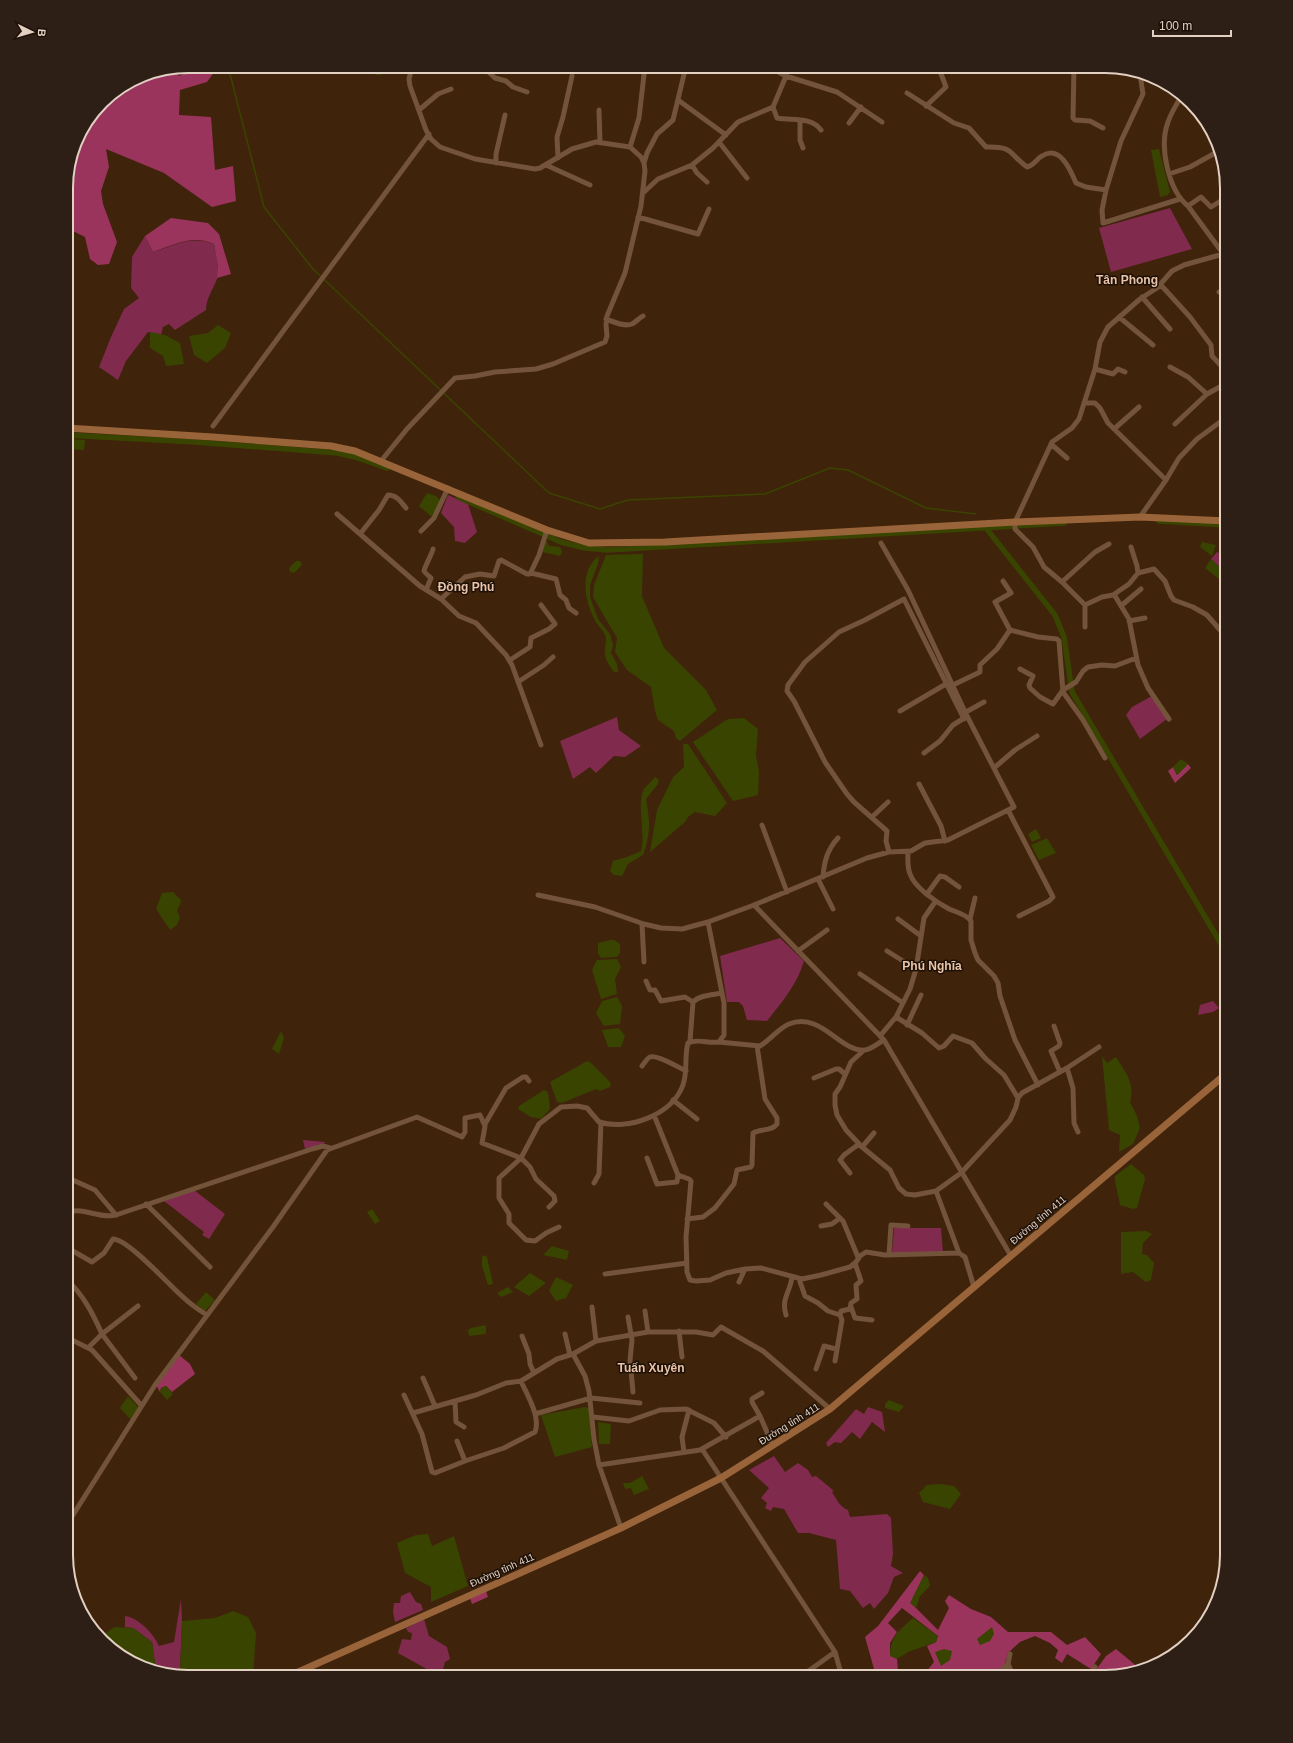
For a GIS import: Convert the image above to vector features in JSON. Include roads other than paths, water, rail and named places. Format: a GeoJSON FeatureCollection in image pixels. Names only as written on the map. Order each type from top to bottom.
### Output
{"type":"FeatureCollection","features":[{"type":"Feature","properties":{"kind":"main road"},"geometry":{"type":"LineString","coordinates":[[73,428],[331,446],[355,451],[546,533],[589,544],[665,542],[1015,526],[1140,517],[1220,521]]}},
{"type":"Feature","properties":{"kind":"main road","name":"Đường tỉnh 411"},"geometry":{"type":"LineString","coordinates":[[303,1670],[620,1528],[721,1478],[773,1446],[830,1409],[1220,1079]]}},
{"type":"Feature","properties":{"kind":"street"},"geometry":{"type":"LineString","coordinates":[[410,73],[409,79],[410,86],[429,134],[434,142],[445,150],[460,155],[530,169],[540,168],[572,149],[592,142],[630,146],[641,157],[644,163]]}},
{"type":"Feature","properties":{"kind":"street"},"geometry":{"type":"LineString","coordinates":[[490,73],[496,78],[506,81],[513,87],[527,92]]}},
{"type":"Feature","properties":{"kind":"street"},"geometry":{"type":"LineString","coordinates":[[630,146],[639,118],[644,73]]}},
{"type":"Feature","properties":{"kind":"street"},"geometry":{"type":"LineString","coordinates":[[381,461],[438,395],[455,378],[495,372],[536,369],[553,364],[597,346],[606,340],[606,319],[611,303],[617,293],[625,273],[638,217],[643,193],[644,163],[647,153],[658,134],[673,120],[684,73]]}},
{"type":"Feature","properties":{"kind":"street"},"geometry":{"type":"LineString","coordinates":[[780,73],[837,92],[882,122]]}},
{"type":"Feature","properties":{"kind":"street"},"geometry":{"type":"LineString","coordinates":[[787,73],[773,108],[777,118],[811,122],[821,130]]}},
{"type":"Feature","properties":{"kind":"street"},"geometry":{"type":"LineString","coordinates":[[926,106],[946,87],[941,73]]}},
{"type":"Feature","properties":{"kind":"street"},"geometry":{"type":"LineString","coordinates":[[1074,73],[1073,118],[1077,121],[1090,121],[1103,128]]}},
{"type":"Feature","properties":{"kind":"street"},"geometry":{"type":"LineString","coordinates":[[558,158],[557,137],[564,117],[572,76]]}},
{"type":"Feature","properties":{"kind":"street"},"geometry":{"type":"LineString","coordinates":[[1141,79],[1143,94],[1121,141],[1106,190],[1102,210],[1103,223],[1180,199]]}},
{"type":"Feature","properties":{"kind":"street"},"geometry":{"type":"LineString","coordinates":[[419,110],[438,94],[451,89]]}},
{"type":"Feature","properties":{"kind":"street"},"geometry":{"type":"LineString","coordinates":[[907,93],[954,123],[969,128],[986,147],[1003,147],[1008,149],[1027,167],[1032,166],[1042,156],[1050,153],[1060,156],[1068,164],[1076,183],[1086,187],[1106,190]]}},
{"type":"Feature","properties":{"kind":"street"},"geometry":{"type":"LineString","coordinates":[[678,100],[726,135]]}},
{"type":"Feature","properties":{"kind":"street"},"geometry":{"type":"LineString","coordinates":[[1179,100],[1167,123],[1164,139],[1169,174],[1180,199],[1188,206],[1220,250]]}},
{"type":"Feature","properties":{"kind":"street"},"geometry":{"type":"LineString","coordinates":[[850,123],[861,107]]}},
{"type":"Feature","properties":{"kind":"street"},"geometry":{"type":"LineString","coordinates":[[643,193],[658,179],[692,165],[719,142],[738,122],[773,108]]}},
{"type":"Feature","properties":{"kind":"street"},"geometry":{"type":"LineString","coordinates":[[599,110],[600,143]]}},
{"type":"Feature","properties":{"kind":"street"},"geometry":{"type":"LineString","coordinates":[[496,163],[496,154],[505,115]]}},
{"type":"Feature","properties":{"kind":"street"},"geometry":{"type":"LineString","coordinates":[[800,120],[800,140],[803,148]]}},
{"type":"Feature","properties":{"kind":"street"},"geometry":{"type":"LineString","coordinates":[[213,426],[429,134]]}},
{"type":"Feature","properties":{"kind":"street"},"geometry":{"type":"LineString","coordinates":[[719,142],[747,178]]}},
{"type":"Feature","properties":{"kind":"street"},"geometry":{"type":"LineString","coordinates":[[1169,174],[1190,167],[1214,153]]}},
{"type":"Feature","properties":{"kind":"street"},"geometry":{"type":"LineString","coordinates":[[546,165],[590,184]]}},
{"type":"Feature","properties":{"kind":"street"},"geometry":{"type":"LineString","coordinates":[[692,165],[696,173],[707,182]]}},
{"type":"Feature","properties":{"kind":"street"},"geometry":{"type":"LineString","coordinates":[[1188,206],[1201,197],[1211,207],[1220,201]]}},
{"type":"Feature","properties":{"kind":"street"},"geometry":{"type":"LineString","coordinates":[[638,217],[698,234],[709,209]]}},
{"type":"Feature","properties":{"kind":"street"},"geometry":{"type":"LineString","coordinates":[[1085,627],[1085,605],[1062,582],[1044,567],[1033,547],[1015,526],[1051,444],[1054,440],[1076,424],[1095,369],[1100,342],[1108,327],[1142,297],[1160,284],[1176,268],[1220,255]]}},
{"type":"Feature","properties":{"kind":"street"},"geometry":{"type":"LineString","coordinates":[[1160,284],[1190,317],[1211,345],[1212,356],[1220,365]]}},
{"type":"Feature","properties":{"kind":"street"},"geometry":{"type":"LineString","coordinates":[[1142,297],[1170,328]]}},
{"type":"Feature","properties":{"kind":"street"},"geometry":{"type":"LineString","coordinates":[[606,319],[619,324],[630,324],[634,323],[642,316]]}},
{"type":"Feature","properties":{"kind":"street"},"geometry":{"type":"LineString","coordinates":[[1119,317],[1153,345]]}},
{"type":"Feature","properties":{"kind":"street"},"geometry":{"type":"LineString","coordinates":[[1170,367],[1188,377],[1207,394]]}},
{"type":"Feature","properties":{"kind":"street"},"geometry":{"type":"LineString","coordinates":[[1095,369],[1113,374],[1118,369],[1125,372]]}},
{"type":"Feature","properties":{"kind":"street"},"geometry":{"type":"LineString","coordinates":[[1175,424],[1207,394],[1220,387]]}},
{"type":"Feature","properties":{"kind":"street"},"geometry":{"type":"LineString","coordinates":[[1084,403],[1095,403],[1114,429],[1166,480]]}},
{"type":"Feature","properties":{"kind":"street"},"geometry":{"type":"LineString","coordinates":[[1114,429],[1139,407]]}},
{"type":"Feature","properties":{"kind":"street"},"geometry":{"type":"LineString","coordinates":[[1140,517],[1183,453],[1197,439],[1220,422]]}},
{"type":"Feature","properties":{"kind":"street"},"geometry":{"type":"LineString","coordinates":[[1051,444],[1068,458]]}},
{"type":"Feature","properties":{"kind":"street"},"geometry":{"type":"LineString","coordinates":[[421,531],[434,518],[448,490]]}},
{"type":"Feature","properties":{"kind":"street"},"geometry":{"type":"LineString","coordinates":[[360,534],[379,510],[388,495],[398,498],[406,508]]}},
{"type":"Feature","properties":{"kind":"street"},"geometry":{"type":"LineString","coordinates":[[337,514],[426,590],[441,599],[459,616],[476,623],[510,660],[541,745]]}},
{"type":"Feature","properties":{"kind":"street"},"geometry":{"type":"LineString","coordinates":[[531,573],[546,533]]}},
{"type":"Feature","properties":{"kind":"street"},"geometry":{"type":"LineString","coordinates":[[881,544],[908,590],[953,685],[965,716]]}},
{"type":"Feature","properties":{"kind":"street"},"geometry":{"type":"LineString","coordinates":[[1062,582],[1095,552],[1109,544]]}},
{"type":"Feature","properties":{"kind":"street"},"geometry":{"type":"LineString","coordinates":[[1085,605],[1102,597],[1113,595],[1132,582],[1138,573],[1138,566],[1131,547]]}},
{"type":"Feature","properties":{"kind":"street"},"geometry":{"type":"LineString","coordinates":[[426,590],[431,578],[424,572],[424,569],[430,559],[433,549]]}},
{"type":"Feature","properties":{"kind":"street"},"geometry":{"type":"LineString","coordinates":[[441,599],[465,577],[480,574],[494,576],[498,561],[501,560],[527,574],[531,573],[556,579],[560,596],[566,600],[570,608],[576,612]]}},
{"type":"Feature","properties":{"kind":"street"},"geometry":{"type":"LineString","coordinates":[[1138,573],[1154,569],[1165,581],[1174,600],[1193,607],[1207,615],[1220,630]]}},
{"type":"Feature","properties":{"kind":"street"},"geometry":{"type":"LineString","coordinates":[[1003,580],[1011,593],[995,602],[1010,630],[1038,637],[1059,640],[1063,690],[1083,720],[1105,758]]}},
{"type":"Feature","properties":{"kind":"street"},"geometry":{"type":"LineString","coordinates":[[1122,605],[1141,589]]}},
{"type":"Feature","properties":{"kind":"street"},"geometry":{"type":"LineString","coordinates":[[1113,595],[1122,605],[1129,621],[1136,658],[1148,688],[1169,719]]}},
{"type":"Feature","properties":{"kind":"street"},"geometry":{"type":"LineString","coordinates":[[538,895],[595,907],[642,924],[676,929],[708,922],[754,905],[867,858],[889,852],[908,852],[925,843],[945,841],[1014,807],[994,768],[946,684],[905,600],[902,599],[882,611],[839,632],[804,662],[788,685],[787,691],[794,701],[828,767],[850,799],[887,831],[886,841],[889,852]]}},
{"type":"Feature","properties":{"kind":"street"},"geometry":{"type":"LineString","coordinates":[[510,660],[530,647],[531,638],[549,629],[555,624],[541,605]]}},
{"type":"Feature","properties":{"kind":"street"},"geometry":{"type":"LineString","coordinates":[[1129,621],[1144,618]]}},
{"type":"Feature","properties":{"kind":"street"},"geometry":{"type":"LineString","coordinates":[[953,685],[980,672],[980,665],[997,649],[1010,630]]}},
{"type":"Feature","properties":{"kind":"street"},"geometry":{"type":"LineString","coordinates":[[518,682],[544,665],[553,657]]}},
{"type":"Feature","properties":{"kind":"street"},"geometry":{"type":"LineString","coordinates":[[1020,669],[1033,676],[1029,687],[1040,697],[1052,704],[1063,690],[1076,682],[1083,671],[1088,667],[1102,665],[1115,666],[1136,658]]}},
{"type":"Feature","properties":{"kind":"street"},"geometry":{"type":"LineString","coordinates":[[900,711],[946,684]]}},
{"type":"Feature","properties":{"kind":"street"},"geometry":{"type":"LineString","coordinates":[[924,753],[940,741],[953,725],[984,702]]}},
{"type":"Feature","properties":{"kind":"street"},"geometry":{"type":"LineString","coordinates":[[994,768],[1006,757],[1037,736]]}},
{"type":"Feature","properties":{"kind":"street"},"geometry":{"type":"LineString","coordinates":[[919,784],[941,826],[945,841]]}},
{"type":"Feature","properties":{"kind":"street"},"geometry":{"type":"LineString","coordinates":[[872,817],[888,802]]}},
{"type":"Feature","properties":{"kind":"street"},"geometry":{"type":"LineString","coordinates":[[1008,810],[1053,897],[1049,901],[1019,916]]}},
{"type":"Feature","properties":{"kind":"street"},"geometry":{"type":"LineString","coordinates":[[762,826],[787,892]]}},
{"type":"Feature","properties":{"kind":"street"},"geometry":{"type":"LineString","coordinates":[[833,909],[821,878],[828,852],[838,838]]}},
{"type":"Feature","properties":{"kind":"street"},"geometry":{"type":"LineString","coordinates":[[908,852],[909,872],[912,879],[935,902],[970,919]]}},
{"type":"Feature","properties":{"kind":"street"},"geometry":{"type":"LineString","coordinates":[[927,894],[940,876],[945,877],[959,887]]}},
{"type":"Feature","properties":{"kind":"street"},"geometry":{"type":"LineString","coordinates":[[975,898],[970,919],[972,923],[971,940],[978,960],[994,976],[998,983],[1000,996],[1015,1040],[1038,1084]]}},
{"type":"Feature","properties":{"kind":"street"},"geometry":{"type":"LineString","coordinates":[[935,902],[924,918],[916,969],[896,1018],[882,1038],[869,1049],[863,1051],[851,1062],[840,1087],[835,1094],[834,1105],[846,1130],[860,1146],[890,1170],[899,1188],[906,1194],[915,1195],[936,1191],[961,1172],[1011,1118],[1018,1098],[1022,1093],[1067,1068],[1099,1047]]}},
{"type":"Feature","properties":{"kind":"street"},"geometry":{"type":"LineString","coordinates":[[754,905],[882,1038],[1011,1256]]}},
{"type":"Feature","properties":{"kind":"street"},"geometry":{"type":"LineString","coordinates":[[898,919],[921,936]]}},
{"type":"Feature","properties":{"kind":"street"},"geometry":{"type":"LineString","coordinates":[[708,922],[722,993],[725,1022],[724,1035],[719,1042]]}},
{"type":"Feature","properties":{"kind":"street"},"geometry":{"type":"LineString","coordinates":[[642,924],[644,962]]}},
{"type":"Feature","properties":{"kind":"street"},"geometry":{"type":"LineString","coordinates":[[798,951],[827,930]]}},
{"type":"Feature","properties":{"kind":"street"},"geometry":{"type":"LineString","coordinates":[[887,951],[916,969]]}},
{"type":"Feature","properties":{"kind":"street"},"geometry":{"type":"LineString","coordinates":[[860,974],[903,1004]]}},
{"type":"Feature","properties":{"kind":"street"},"geometry":{"type":"LineString","coordinates":[[646,981],[650,990],[655,990],[661,1001],[685,997],[692,1002]]}},
{"type":"Feature","properties":{"kind":"street"},"geometry":{"type":"LineString","coordinates":[[559,1227],[546,1233],[537,1240],[530,1242],[526,1240],[509,1223],[510,1214],[499,1198],[498,1181],[502,1174],[521,1158],[539,1124],[544,1118],[561,1107],[577,1106],[587,1108],[601,1122],[611,1124],[627,1123],[654,1115],[673,1100],[683,1086],[686,1071],[685,1051],[690,1041],[692,1002],[702,996],[722,993]]}},
{"type":"Feature","properties":{"kind":"street"},"geometry":{"type":"LineString","coordinates":[[907,1026],[921,995]]}},
{"type":"Feature","properties":{"kind":"street"},"geometry":{"type":"LineString","coordinates":[[896,1018],[907,1026],[920,1032],[939,1048],[944,1046],[953,1036],[958,1036],[972,1043],[985,1058],[1004,1075],[1018,1098]]}},
{"type":"Feature","properties":{"kind":"street"},"geometry":{"type":"LineString","coordinates":[[690,1041],[757,1046],[766,1042],[789,1024],[801,1023],[823,1028],[848,1045],[863,1051]]}},
{"type":"Feature","properties":{"kind":"street"},"geometry":{"type":"LineString","coordinates":[[1054,1026],[1060,1044],[1051,1051],[1060,1072]]}},
{"type":"Feature","properties":{"kind":"street"},"geometry":{"type":"LineString","coordinates":[[687,1219],[703,1217],[715,1208],[734,1184],[737,1170],[750,1167],[752,1165],[753,1133],[755,1131],[772,1129],[777,1124],[777,1118],[765,1099],[757,1046]]}},
{"type":"Feature","properties":{"kind":"street"},"geometry":{"type":"LineString","coordinates":[[642,1066],[649,1058],[654,1056],[686,1071]]}},
{"type":"Feature","properties":{"kind":"street"},"geometry":{"type":"LineString","coordinates":[[1067,1068],[1073,1088],[1074,1123],[1078,1132]]}},
{"type":"Feature","properties":{"kind":"street"},"geometry":{"type":"LineString","coordinates":[[814,1078],[836,1069],[839,1069],[845,1074]]}},
{"type":"Feature","properties":{"kind":"street"},"geometry":{"type":"LineString","coordinates":[[529,1081],[526,1077],[523,1077],[506,1088],[485,1124],[482,1143],[521,1158],[528,1165],[536,1179],[554,1196],[555,1201],[549,1206]]}},
{"type":"Feature","properties":{"kind":"street"},"geometry":{"type":"LineString","coordinates":[[673,1100],[697,1119]]}},
{"type":"Feature","properties":{"kind":"street"},"geometry":{"type":"LineString","coordinates":[[73,1515],[154,1385],[207,1316],[327,1150],[417,1117],[462,1137],[465,1132],[465,1118],[480,1115],[485,1124]]}},
{"type":"Feature","properties":{"kind":"street"},"geometry":{"type":"LineString","coordinates":[[647,1158],[657,1184],[677,1182],[678,1175],[654,1115]]}},
{"type":"Feature","properties":{"kind":"street"},"geometry":{"type":"LineString","coordinates":[[594,1183],[599,1174],[601,1122]]}},
{"type":"Feature","properties":{"kind":"street"},"geometry":{"type":"LineString","coordinates":[[850,1174],[840,1160],[844,1155],[860,1146],[874,1133]]}},
{"type":"Feature","properties":{"kind":"street"},"geometry":{"type":"LineString","coordinates":[[73,1211],[76,1210],[107,1217],[116,1215],[312,1149],[323,1146],[330,1148]]}},
{"type":"Feature","properties":{"kind":"street"},"geometry":{"type":"LineString","coordinates":[[678,1175],[690,1179],[690,1205],[687,1219],[686,1237],[687,1272],[690,1280],[710,1280],[726,1273],[745,1269],[761,1268],[800,1279],[850,1267],[855,1263],[858,1257],[866,1252],[889,1255],[960,1253]]}},
{"type":"Feature","properties":{"kind":"street"},"geometry":{"type":"LineString","coordinates":[[73,1180],[95,1190],[116,1215]]}},
{"type":"Feature","properties":{"kind":"street"},"geometry":{"type":"LineString","coordinates":[[936,1191],[960,1253],[965,1257],[974,1287]]}},
{"type":"Feature","properties":{"kind":"street"},"geometry":{"type":"LineString","coordinates":[[146,1204],[210,1267]]}},
{"type":"Feature","properties":{"kind":"street"},"geometry":{"type":"LineString","coordinates":[[826,1204],[846,1225],[858,1257]]}},
{"type":"Feature","properties":{"kind":"street"},"geometry":{"type":"LineString","coordinates":[[821,1226],[832,1224],[840,1218]]}},
{"type":"Feature","properties":{"kind":"street"},"geometry":{"type":"LineString","coordinates":[[889,1255],[891,1224],[908,1226]]}},
{"type":"Feature","properties":{"kind":"street"},"geometry":{"type":"LineString","coordinates":[[73,1251],[92,1262],[104,1253],[113,1239],[116,1239],[133,1249],[184,1299],[207,1316]]}},
{"type":"Feature","properties":{"kind":"street"},"geometry":{"type":"LineString","coordinates":[[605,1274],[687,1263]]}},
{"type":"Feature","properties":{"kind":"street"},"geometry":{"type":"LineString","coordinates":[[834,1361],[842,1320],[840,1311],[849,1310],[851,1303],[857,1299],[856,1285],[861,1281],[855,1263]]}},
{"type":"Feature","properties":{"kind":"street"},"geometry":{"type":"LineString","coordinates":[[739,1282],[745,1269]]}},
{"type":"Feature","properties":{"kind":"street"},"geometry":{"type":"LineString","coordinates":[[786,1315],[783,1304],[792,1277]]}},
{"type":"Feature","properties":{"kind":"street"},"geometry":{"type":"LineString","coordinates":[[800,1279],[805,1296],[818,1303],[828,1311],[840,1315]]}},
{"type":"Feature","properties":{"kind":"street"},"geometry":{"type":"LineString","coordinates":[[73,1285],[86,1303],[102,1334],[135,1378]]}},
{"type":"Feature","properties":{"kind":"street"},"geometry":{"type":"LineString","coordinates":[[88,1348],[102,1334],[138,1306]]}},
{"type":"Feature","properties":{"kind":"street"},"geometry":{"type":"LineString","coordinates":[[592,1307],[596,1341]]}},
{"type":"Feature","properties":{"kind":"street"},"geometry":{"type":"LineString","coordinates":[[851,1307],[855,1318],[872,1320]]}},
{"type":"Feature","properties":{"kind":"street"},"geometry":{"type":"LineString","coordinates":[[645,1311],[648,1332]]}},
{"type":"Feature","properties":{"kind":"street"},"geometry":{"type":"LineString","coordinates":[[628,1317],[631,1336],[630,1360],[633,1392]]}},
{"type":"Feature","properties":{"kind":"street"},"geometry":{"type":"LineString","coordinates":[[413,1413],[476,1395],[506,1383],[521,1381],[557,1359],[572,1355],[596,1341],[648,1332],[696,1332],[713,1335],[719,1327],[722,1327],[763,1351],[830,1409]]}},
{"type":"Feature","properties":{"kind":"street"},"geometry":{"type":"LineString","coordinates":[[680,1332],[682,1357]]}},
{"type":"Feature","properties":{"kind":"street"},"geometry":{"type":"LineString","coordinates":[[565,1334],[572,1355],[585,1376],[591,1398],[594,1439],[599,1465],[620,1528]]}},
{"type":"Feature","properties":{"kind":"street"},"geometry":{"type":"LineString","coordinates":[[522,1336],[534,1373]]}},
{"type":"Feature","properties":{"kind":"street"},"geometry":{"type":"LineString","coordinates":[[73,1340],[88,1348],[141,1405]]}},
{"type":"Feature","properties":{"kind":"street"},"geometry":{"type":"LineString","coordinates":[[816,1369],[824,1346],[836,1349]]}},
{"type":"Feature","properties":{"kind":"street"},"geometry":{"type":"LineString","coordinates":[[423,1378],[435,1406]]}},
{"type":"Feature","properties":{"kind":"street"},"geometry":{"type":"LineString","coordinates":[[404,1395],[422,1434],[432,1472],[435,1473],[504,1448],[535,1432],[535,1414],[521,1381]]}},
{"type":"Feature","properties":{"kind":"street"},"geometry":{"type":"LineString","coordinates":[[762,1393],[752,1400],[773,1446]]}},
{"type":"Feature","properties":{"kind":"street"},"geometry":{"type":"LineString","coordinates":[[535,1414],[591,1398],[640,1403]]}},
{"type":"Feature","properties":{"kind":"street"},"geometry":{"type":"LineString","coordinates":[[455,1401],[456,1422],[464,1427]]}},
{"type":"Feature","properties":{"kind":"street"},"geometry":{"type":"LineString","coordinates":[[593,1417],[629,1420],[660,1410],[689,1410],[714,1423],[726,1437]]}},
{"type":"Feature","properties":{"kind":"street"},"geometry":{"type":"LineString","coordinates":[[684,1452],[682,1437],[689,1410]]}},
{"type":"Feature","properties":{"kind":"street"},"geometry":{"type":"LineString","coordinates":[[599,1465],[702,1449],[726,1437],[760,1416]]}},
{"type":"Feature","properties":{"kind":"street"},"geometry":{"type":"LineString","coordinates":[[457,1441],[465,1461]]}},
{"type":"Feature","properties":{"kind":"street"},"geometry":{"type":"LineString","coordinates":[[702,1449],[835,1652],[840,1670]]}},
{"type":"Feature","properties":{"kind":"street"},"geometry":{"type":"LineString","coordinates":[[810,1670],[835,1652]]}},
{"type":"Feature","properties":{"kind":"street"},"geometry":{"type":"LineString","coordinates":[[1002,1670],[1008,1664],[1010,1654]]}},
{"type":"Feature","properties":{"kind":"street"},"geometry":{"type":"LineString","coordinates":[[1008,1664],[1011,1670]]}},
{"type":"Feature","properties":{"kind":"waterway"},"geometry":{"type":"LineString","coordinates":[[230,73],[264,207],[313,269],[549,493],[600,509],[628,500],[765,494],[830,468],[848,470],[926,508],[976,514]]}},
{"type":"Feature","properties":{"kind":"waterway"},"geometry":{"type":"LineString","coordinates":[[73,435],[195,442],[338,453],[387,468]]}},
{"type":"Feature","properties":{"kind":"waterway"},"geometry":{"type":"LineString","coordinates":[[458,497],[561,542],[585,548],[608,550],[1064,523]]}},
{"type":"Feature","properties":{"kind":"waterway"},"geometry":{"type":"LineString","coordinates":[[1159,521],[1220,525]]}},
{"type":"Feature","properties":{"kind":"waterway"},"geometry":{"type":"LineString","coordinates":[[986,528],[1055,615],[1064,637],[1072,692],[1220,942]]}},
{"type":"Feature","properties":{"kind":"district","name":"Tân Phong"},"geometry":{"type":"Point","coordinates":[1127,280]}},
{"type":"Feature","properties":{"kind":"district","name":"Đồng Phú"},"geometry":{"type":"Point","coordinates":[466,587]}},
{"type":"Feature","properties":{"kind":"district","name":"Phú Nghĩa"},"geometry":{"type":"Point","coordinates":[932,966]}},
{"type":"Feature","properties":{"kind":"district","name":"Tuấn Xuyên"},"geometry":{"type":"Point","coordinates":[651,1368]}}]}
